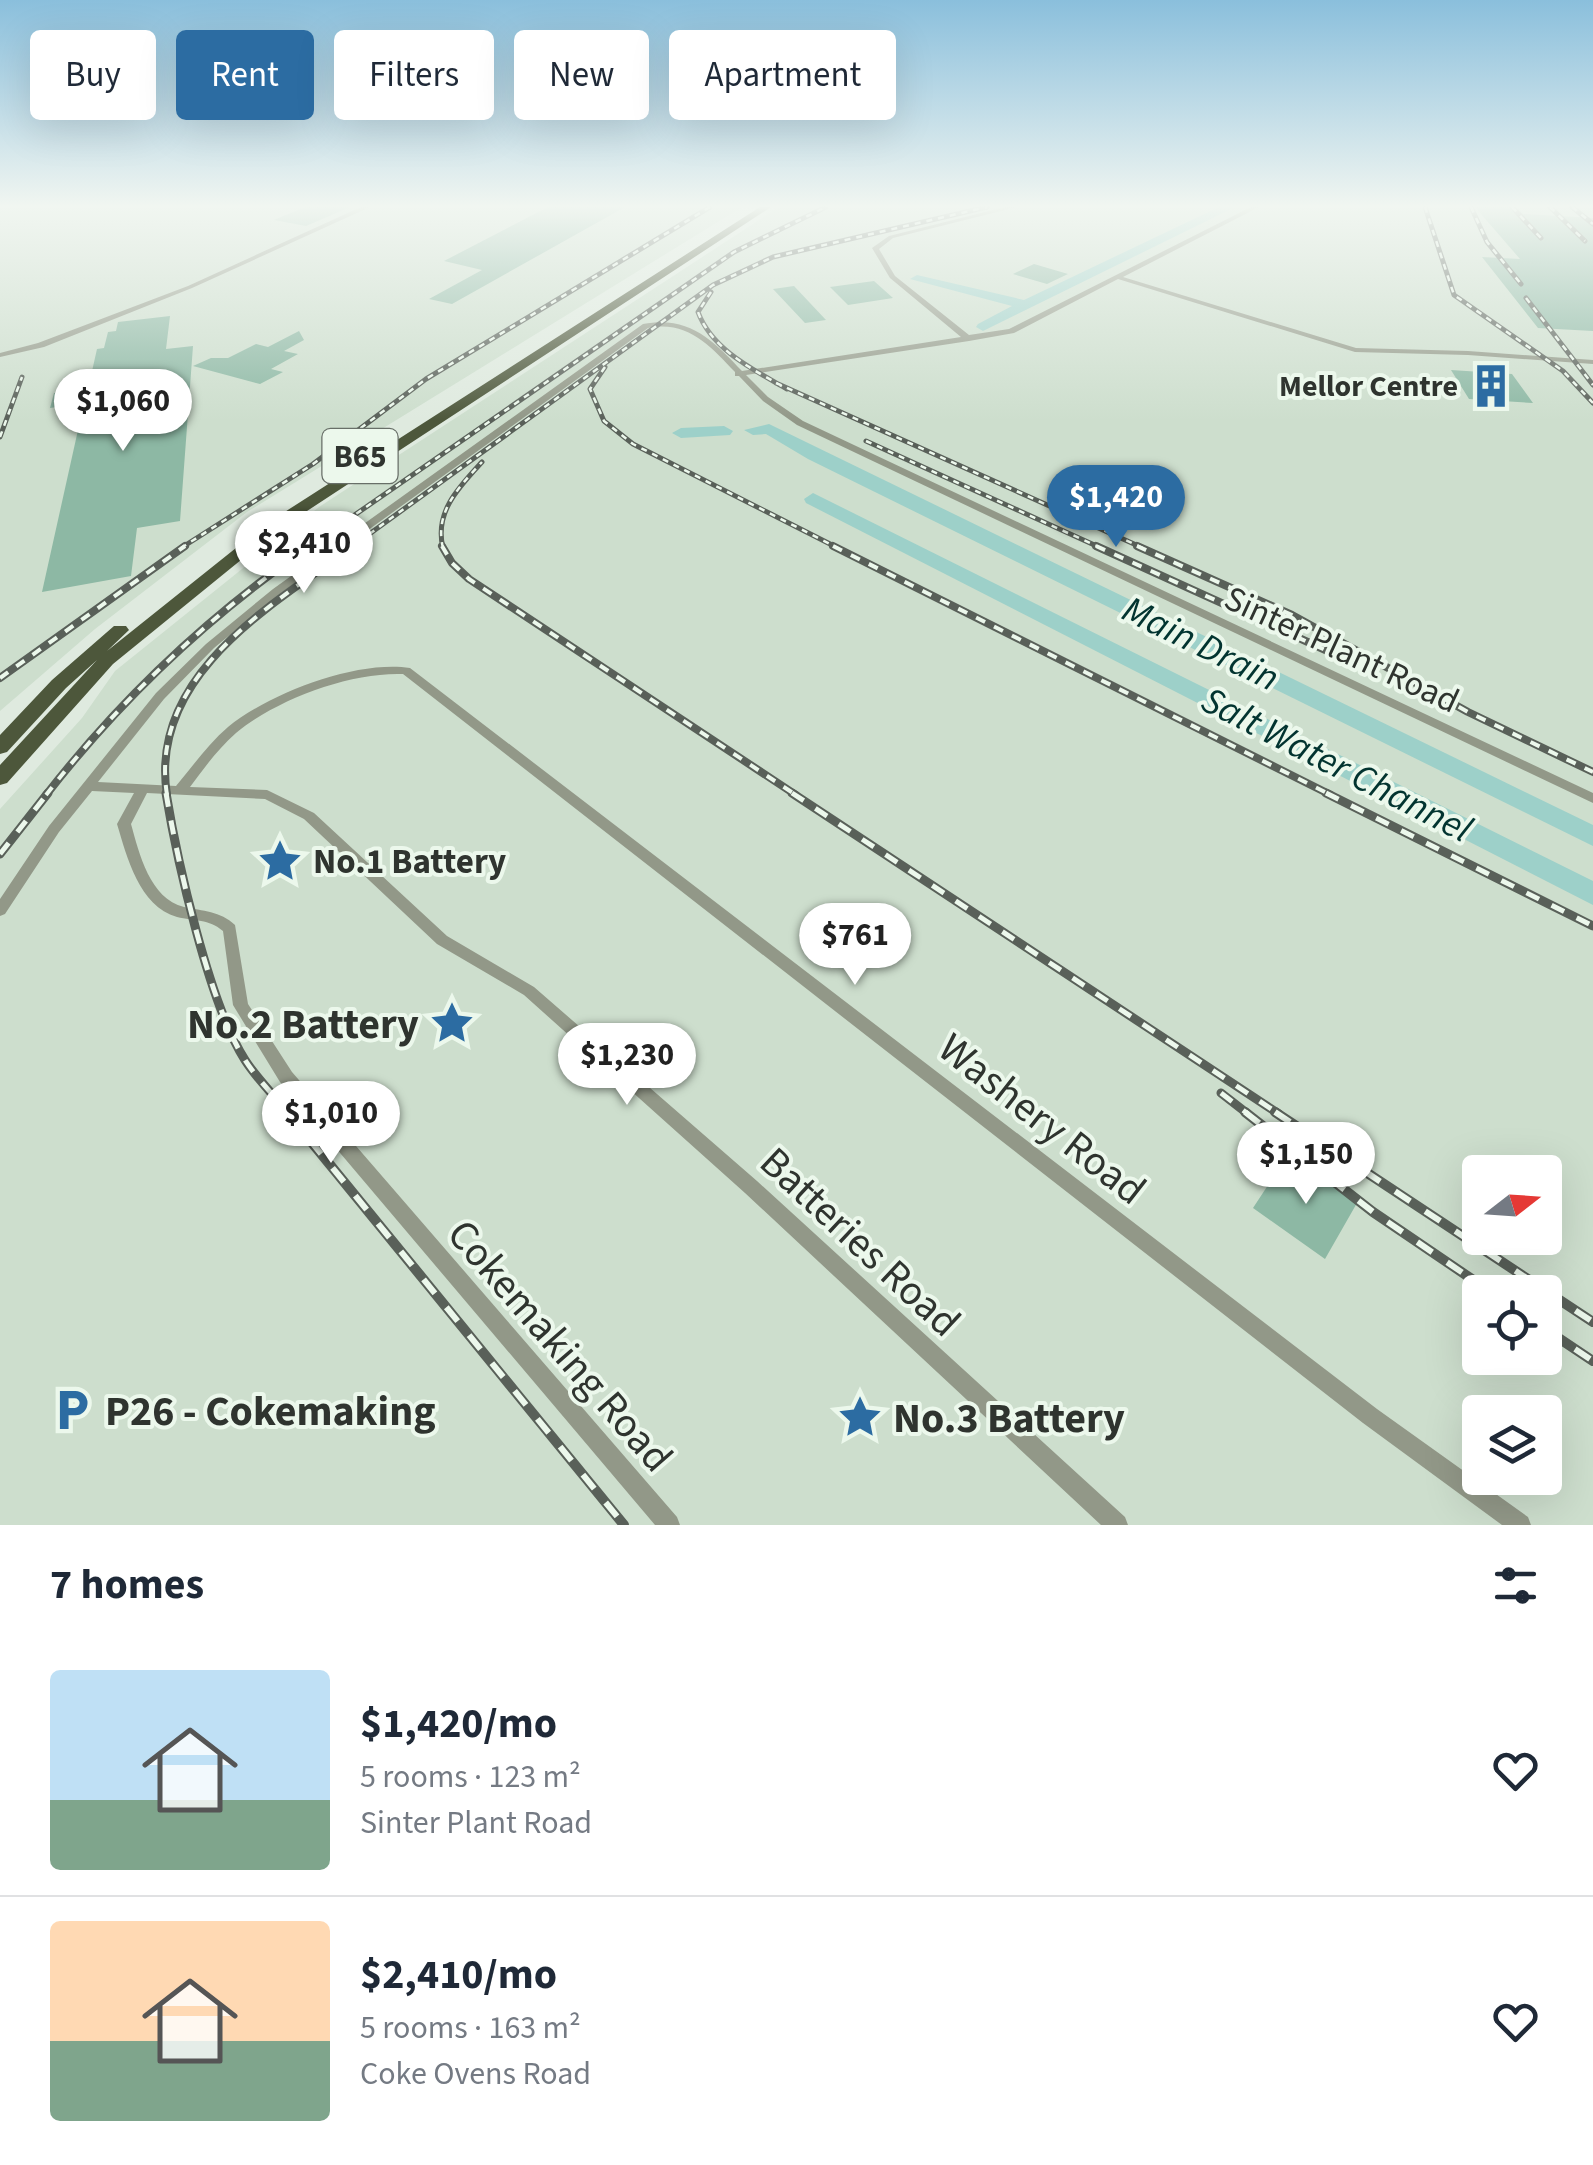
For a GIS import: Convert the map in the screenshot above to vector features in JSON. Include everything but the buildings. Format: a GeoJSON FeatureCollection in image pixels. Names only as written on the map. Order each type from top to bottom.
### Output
{"type":"FeatureCollection","features":[{"type":"Feature","properties":{"kind":"main road","name":"B65"},"geometry":{"type":"LineString","coordinates":[[0,746],[97,650],[268,514],[642,278]]}},
{"type":"Feature","properties":{"kind":"main road","name":"B65"},"geometry":{"type":"LineString","coordinates":[[0,778],[107,660],[272,527],[651,278]]}},
{"type":"Feature","properties":{"kind":"street"},"geometry":{"type":"LineString","coordinates":[[0,355],[41,345],[210,278]]}},
{"type":"Feature","properties":{"kind":"street"},"geometry":{"type":"LineString","coordinates":[[893,278],[968,338]]}},
{"type":"Feature","properties":{"kind":"street"},"geometry":{"type":"LineString","coordinates":[[738,374],[1011,331],[1116,278]]}},
{"type":"Feature","properties":{"kind":"street"},"geometry":{"type":"LineString","coordinates":[[1122,278],[1354,350],[1593,362]]}},
{"type":"Feature","properties":{"kind":"street"},"geometry":{"type":"LineString","coordinates":[[1102,285],[1149,287]]}},
{"type":"Feature","properties":{"kind":"street","name":"Sinter Plant Road"},"geometry":{"type":"LineString","coordinates":[[90,786],[160,696],[236,624],[652,323],[673,323],[692,330],[772,404],[800,423],[1593,798]]}},
{"type":"Feature","properties":{"kind":"street","name":"Washery Road"},"geometry":{"type":"LineString","coordinates":[[178,792],[234,728],[276,703],[312,689],[379,672],[400,670],[413,675],[1370,1416],[1520,1525]]}},
{"type":"Feature","properties":{"kind":"street"},"geometry":{"type":"LineString","coordinates":[[0,910],[54,829],[90,786]]}},
{"type":"Feature","properties":{"kind":"street","name":"Batteries Road"},"geometry":{"type":"LineString","coordinates":[[90,786],[267,795],[309,816],[442,940],[529,990],[751,1187],[1117,1525]]}},
{"type":"Feature","properties":{"kind":"street","name":"Cokemaking Road"},"geometry":{"type":"LineString","coordinates":[[142,790],[124,824],[153,895],[168,908],[214,917],[230,929],[241,1005],[286,1076],[669,1525]]}},
{"type":"Feature","properties":{"kind":"shaded area"},"geometry":{"type":"Polygon","coordinates":[[[0,278],[626,278],[247,512],[95,629],[0,711],[0,278]]]}},
{"type":"Feature","properties":{"kind":"shaded area"},"geometry":{"type":"Polygon","coordinates":[[[670,278],[1593,278],[1593,1525],[0,1525],[0,809],[82,718],[115,671],[319,507],[670,278]]]}},
{"type":"Feature","properties":{"kind":"waterway","name":"Main Drain"},"geometry":{"type":"LineString","coordinates":[[983,327],[1081,278]]}},
{"type":"Feature","properties":{"kind":"waterway","name":"Main Drain"},"geometry":{"type":"LineString","coordinates":[[917,279],[1024,304]]}},
{"type":"Feature","properties":{"kind":"waterway","name":"Main Drain"},"geometry":{"type":"LineString","coordinates":[[753,430],[769,429],[814,455],[1593,836]]}},
{"type":"Feature","properties":{"kind":"waterway","name":"Main Drain"},"geometry":{"type":"LineString","coordinates":[[681,433],[724,431]]}},
{"type":"Feature","properties":{"kind":"waterway","name":"Salt Water Channel"},"geometry":{"type":"LineString","coordinates":[[813,499],[1593,894]]}},
{"type":"Feature","properties":{"kind":"railway"},"geometry":{"type":"LineString","coordinates":[[181,548],[313,464],[426,379],[592,278]]}},
{"type":"Feature","properties":{"kind":"railway"},"geometry":{"type":"LineString","coordinates":[[307,548],[696,278]]}},
{"type":"Feature","properties":{"kind":"railway"},"geometry":{"type":"LineString","coordinates":[[350,548],[728,278]]}},
{"type":"Feature","properties":{"kind":"railway"},"geometry":{"type":"LineString","coordinates":[[1448,278],[1454,295],[1563,371],[1593,403]]}},
{"type":"Feature","properties":{"kind":"railway"},"geometry":{"type":"LineString","coordinates":[[1516,278],[1521,284]]}},
{"type":"Feature","properties":{"kind":"railway"},"geometry":{"type":"LineString","coordinates":[[711,292],[698,312],[704,325],[735,358],[779,384]]}},
{"type":"Feature","properties":{"kind":"railway"},"geometry":{"type":"LineString","coordinates":[[1526,298],[1593,385]]}},
{"type":"Feature","properties":{"kind":"railway"},"geometry":{"type":"LineString","coordinates":[[605,367],[590,389],[604,421],[633,444],[838,548]]}},
{"type":"Feature","properties":{"kind":"railway"},"geometry":{"type":"LineString","coordinates":[[0,437],[22,377]]}},
{"type":"Feature","properties":{"kind":"railway"},"geometry":{"type":"LineString","coordinates":[[779,384],[1143,548]]}},
{"type":"Feature","properties":{"kind":"railway"},"geometry":{"type":"LineString","coordinates":[[779,384],[787,389]]}},
{"type":"Feature","properties":{"kind":"railway"},"geometry":{"type":"LineString","coordinates":[[866,441],[1101,548]]}},
{"type":"Feature","properties":{"kind":"railway"},"geometry":{"type":"LineString","coordinates":[[443,548],[442,523],[450,501],[482,462]]}},
{"type":"Feature","properties":{"kind":"railway"},"geometry":{"type":"LineString","coordinates":[[0,678],[185,546]]}},
{"type":"Feature","properties":{"kind":"railway"},"geometry":{"type":"LineString","coordinates":[[46,795],[169,660],[237,600],[310,546]]}},
{"type":"Feature","properties":{"kind":"railway"},"geometry":{"type":"LineString","coordinates":[[167,795],[166,753],[177,714],[196,679],[253,619],[354,546]]}},
{"type":"Feature","properties":{"kind":"railway"},"geometry":{"type":"LineString","coordinates":[[833,546],[1331,795]]}},
{"type":"Feature","properties":{"kind":"railway"},"geometry":{"type":"LineString","coordinates":[[1096,546],[1343,658]]}},
{"type":"Feature","properties":{"kind":"railway"},"geometry":{"type":"LineString","coordinates":[[1137,546],[1292,615],[1468,712],[1593,772]]}},
{"type":"Feature","properties":{"kind":"railway"},"geometry":{"type":"LineString","coordinates":[[443,548],[469,579],[796,795]]}},
{"type":"Feature","properties":{"kind":"railway"},"geometry":{"type":"LineString","coordinates":[[0,854],[48,793]]}},
{"type":"Feature","properties":{"kind":"railway"},"geometry":{"type":"LineString","coordinates":[[166,793],[186,892],[219,1004],[245,1060],[289,1114]]}},
{"type":"Feature","properties":{"kind":"railway"},"geometry":{"type":"LineString","coordinates":[[792,793],[1279,1114]]}},
{"type":"Feature","properties":{"kind":"railway"},"geometry":{"type":"LineString","coordinates":[[1326,793],[1593,926]]}},
{"type":"Feature","properties":{"kind":"railway"},"geometry":{"type":"LineString","coordinates":[[1221,1093],[1248,1114]]}},
{"type":"Feature","properties":{"kind":"railway"},"geometry":{"type":"LineString","coordinates":[[287,1112],[624,1525]]}},
{"type":"Feature","properties":{"kind":"railway"},"geometry":{"type":"LineString","coordinates":[[1245,1112],[1373,1212],[1466,1275]]}},
{"type":"Feature","properties":{"kind":"railway"},"geometry":{"type":"LineString","coordinates":[[1275,1112],[1593,1322]]}},
{"type":"Feature","properties":{"kind":"railway"},"geometry":{"type":"LineString","coordinates":[[1562,1340],[1593,1361]]}},
{"type":"Feature","properties":{"kind":"place","name":"Mellor Centre"},"geometry":{"type":"Point","coordinates":[1491,386]}},
{"type":"Feature","properties":{"kind":"place","name":"No.1 Battery"},"geometry":{"type":"Point","coordinates":[280,861]}},
{"type":"Feature","properties":{"kind":"place","name":"No.2 Battery"},"geometry":{"type":"Point","coordinates":[452,1023]}},
{"type":"Feature","properties":{"kind":"place","name":"P26 - Cokemaking"},"geometry":{"type":"Point","coordinates":[72,1410]}},
{"type":"Feature","properties":{"kind":"place","name":"No.3 Battery"},"geometry":{"type":"Point","coordinates":[860,1417]}}]}
